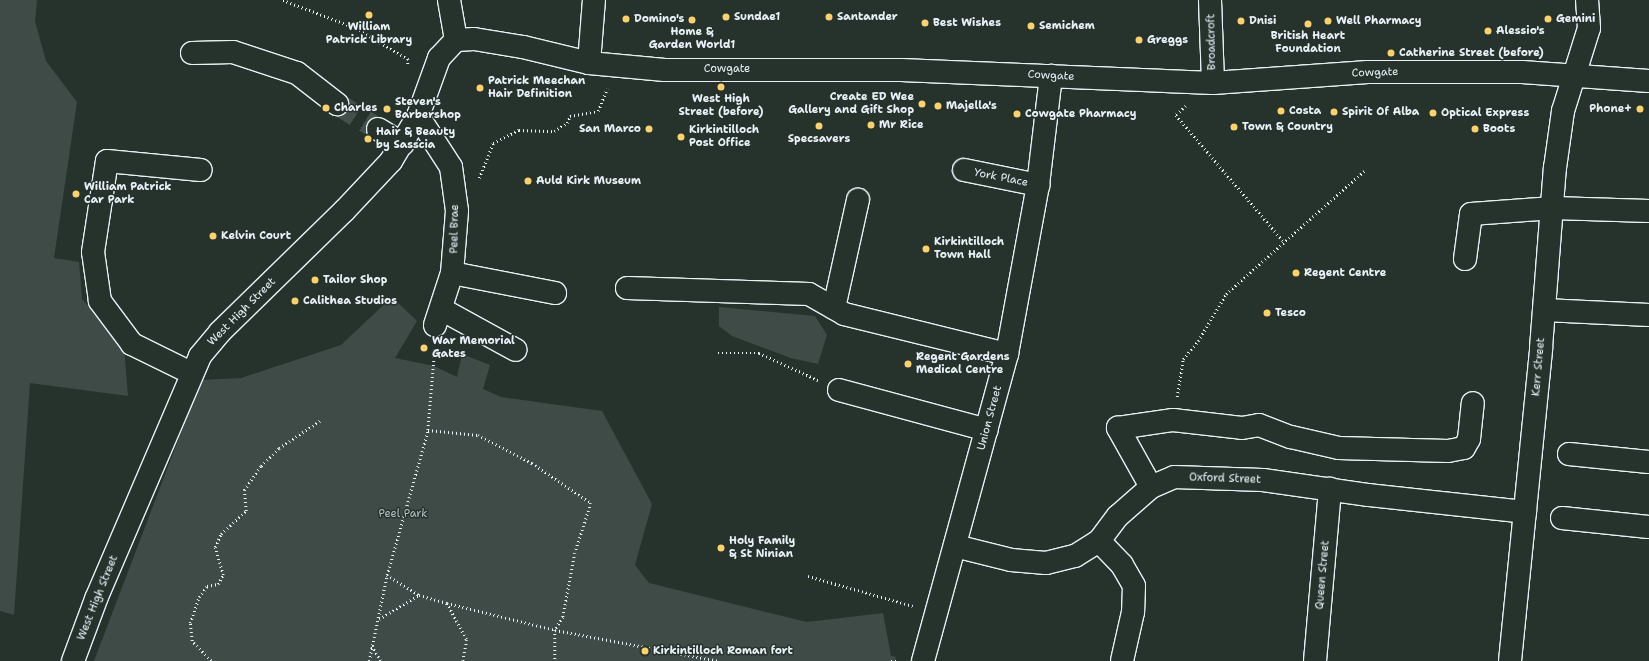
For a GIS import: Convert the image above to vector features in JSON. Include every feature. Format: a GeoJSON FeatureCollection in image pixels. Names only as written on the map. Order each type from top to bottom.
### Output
{"type":"FeatureCollection","features":[{"type":"Feature","properties":{"kind":"street"},"geometry":{"type":"LineString","coordinates":[[449,0],[456,40]]}},
{"type":"Feature","properties":{"kind":"street"},"geometry":{"type":"LineString","coordinates":[[589,62],[594,0]]}},
{"type":"Feature","properties":{"kind":"street","name":"Broadcroft"},"geometry":{"type":"LineString","coordinates":[[1210,0],[1213,83]]}},
{"type":"Feature","properties":{"kind":"street","name":"Kerr Street"},"geometry":{"type":"LineString","coordinates":[[1510,661],[1544,310],[1553,208],[1554,168],[1563,111],[1589,28],[1587,0]]}},
{"type":"Feature","properties":{"kind":"street","name":"Cowgate"},"geometry":{"type":"LineString","coordinates":[[456,40],[474,39],[523,47],[589,62],[665,70],[900,70],[1213,83],[1368,72],[1522,72],[1649,81]]}},
{"type":"Feature","properties":{"kind":"street","name":"West High Street"},"geometry":{"type":"LineString","coordinates":[[73,661],[96,599],[200,356],[220,332],[344,211],[391,161],[403,144],[418,116],[439,58],[456,40]]}},
{"type":"Feature","properties":{"kind":"street"},"geometry":{"type":"LineString","coordinates":[[192,53],[233,52],[297,72],[337,104]]}},
{"type":"Feature","properties":{"kind":"street","name":"Union Street"},"geometry":{"type":"LineString","coordinates":[[923,661],[1007,354],[1038,185],[1051,76]]}},
{"type":"Feature","properties":{"kind":"street","name":"Peel Brae"},"geometry":{"type":"LineString","coordinates":[[418,116],[451,167],[457,211],[452,274],[438,317]]}},
{"type":"Feature","properties":{"kind":"street"},"geometry":{"type":"LineString","coordinates":[[378,129],[403,144]]}},
{"type":"Feature","properties":{"kind":"street"},"geometry":{"type":"LineString","coordinates":[[192,373],[132,344],[100,301],[93,252],[107,161],[201,170]]}},
{"type":"Feature","properties":{"kind":"street","name":"York Place"},"geometry":{"type":"LineString","coordinates":[[964,170],[1038,185]]}},
{"type":"Feature","properties":{"kind":"street"},"geometry":{"type":"LineString","coordinates":[[834,308],[858,200]]}},
{"type":"Feature","properties":{"kind":"street"},"geometry":{"type":"LineString","coordinates":[[1465,259],[1471,214],[1553,208],[1649,211]]}},
{"type":"Feature","properties":{"kind":"street"},"geometry":{"type":"LineString","coordinates":[[452,274],[555,293]]}},
{"type":"Feature","properties":{"kind":"street"},"geometry":{"type":"LineString","coordinates":[[626,288],[809,294],[844,314],[1007,354]]}},
{"type":"Feature","properties":{"kind":"street"},"geometry":{"type":"LineString","coordinates":[[1544,310],[1649,316]]}},
{"type":"Feature","properties":{"kind":"street"},"geometry":{"type":"LineString","coordinates":[[438,317],[516,350]]}},
{"type":"Feature","properties":{"kind":"street"},"geometry":{"type":"LineString","coordinates":[[839,390],[987,430]]}},
{"type":"Feature","properties":{"kind":"street"},"geometry":{"type":"LineString","coordinates":[[1151,487],[1118,428],[1173,420],[1242,428],[1259,425],[1291,437],[1339,448],[1448,451],[1464,448],[1469,439],[1473,403]]}},
{"type":"Feature","properties":{"kind":"street"},"geometry":{"type":"LineString","coordinates":[[1569,454],[1649,462]]}},
{"type":"Feature","properties":{"kind":"street","name":"Oxford Street"},"geometry":{"type":"LineString","coordinates":[[954,546],[1011,560],[1046,563],[1075,556],[1099,541],[1118,516],[1151,487],[1174,477],[1263,480],[1525,512]]}},
{"type":"Feature","properties":{"kind":"street","name":"Queen Street"},"geometry":{"type":"LineString","coordinates":[[1315,661],[1330,489]]}},
{"type":"Feature","properties":{"kind":"street"},"geometry":{"type":"LineString","coordinates":[[1562,518],[1649,527]]}},
{"type":"Feature","properties":{"kind":"street"},"geometry":{"type":"LineString","coordinates":[[1099,541],[1122,565],[1134,586],[1133,612],[1122,661]]}},
{"type":"Feature","properties":{"kind":"path"},"geometry":{"type":"LineString","coordinates":[[284,0],[356,28],[408,59],[409,84],[427,93]]}},
{"type":"Feature","properties":{"kind":"path"},"geometry":{"type":"LineString","coordinates":[[476,185],[493,143],[520,130],[554,131],[567,123],[570,116],[598,111],[602,99]]}},
{"type":"Feature","properties":{"kind":"path"},"geometry":{"type":"LineString","coordinates":[[1176,115],[1285,243]]}},
{"type":"Feature","properties":{"kind":"path"},"geometry":{"type":"LineString","coordinates":[[1198,340],[1226,294],[1364,171]]}},
{"type":"Feature","properties":{"kind":"path"},"geometry":{"type":"LineString","coordinates":[[368,661],[379,619],[387,575],[428,430],[438,317]]}},
{"type":"Feature","properties":{"kind":"path"},"geometry":{"type":"LineString","coordinates":[[718,353],[759,353],[839,390]]}},
{"type":"Feature","properties":{"kind":"path"},"geometry":{"type":"LineString","coordinates":[[211,661],[192,641],[190,623],[199,597],[207,586],[218,584],[223,574],[215,547],[220,534],[246,511],[244,490],[261,466],[278,448],[321,420]]}},
{"type":"Feature","properties":{"kind":"path"},"geometry":{"type":"LineString","coordinates":[[428,430],[478,435],[532,463],[591,503],[575,552],[563,617],[555,630],[555,661]]}},
{"type":"Feature","properties":{"kind":"path"},"geometry":{"type":"LineString","coordinates":[[387,575],[419,595],[447,603],[555,630],[719,661]]}},
{"type":"Feature","properties":{"kind":"path"},"geometry":{"type":"LineString","coordinates":[[808,576],[936,613]]}},
{"type":"Feature","properties":{"kind":"path"},"geometry":{"type":"LineString","coordinates":[[379,619],[419,595]]}},
{"type":"Feature","properties":{"kind":"path"},"geometry":{"type":"LineString","coordinates":[[447,603],[467,640],[463,661]]}},
{"type":"Feature","properties":{"kind":"path"},"geometry":{"type":"LineString","coordinates":[[372,646],[381,661]]}},
{"type":"Feature","properties":{"kind":"green space"},"geometry":{"type":"Polygon","coordinates":[[[0,0],[37,0],[35,21],[46,61],[77,102],[54,258],[79,262],[82,299],[124,347],[128,396],[30,383],[14,615],[0,611],[0,0]]]}},
{"type":"Feature","properties":{"kind":"green space","name":"Peel Park"},"geometry":{"type":"Polygon","coordinates":[[[392,297],[417,321],[395,358],[434,366],[457,377],[462,354],[490,365],[483,389],[501,397],[602,411],[652,504],[635,565],[649,583],[807,622],[883,613],[891,656],[896,657],[895,661],[94,661],[201,380],[241,378],[341,345],[392,297]]]}},
{"type":"Feature","properties":{"kind":"green space"},"geometry":{"type":"Polygon","coordinates":[[[719,307],[815,316],[827,335],[818,364],[791,358],[732,336],[719,326],[719,307]]]}},
{"type":"Feature","properties":{"kind":"tunnel"},"geometry":{"type":"LineString","coordinates":[[337,104],[378,129]]}},
{"type":"Feature","properties":{"kind":"place","name":"William Patrick Library"},"geometry":{"type":"Point","coordinates":[369,15]}},
{"type":"Feature","properties":{"kind":"place","name":"Sundae1"},"geometry":{"type":"Point","coordinates":[726,17]}},
{"type":"Feature","properties":{"kind":"place","name":"Santander"},"geometry":{"type":"Point","coordinates":[829,17]}},
{"type":"Feature","properties":{"kind":"place","name":"Domino's"},"geometry":{"type":"Point","coordinates":[626,19]}},
{"type":"Feature","properties":{"kind":"place","name":"Gemini"},"geometry":{"type":"Point","coordinates":[1548,19]}},
{"type":"Feature","properties":{"kind":"place","name":"Home & Garden World1"},"geometry":{"type":"Point","coordinates":[692,20]}},
{"type":"Feature","properties":{"kind":"place","name":"Dnisi"},"geometry":{"type":"Point","coordinates":[1241,21]}},
{"type":"Feature","properties":{"kind":"place","name":"Well Pharmacy"},"geometry":{"type":"Point","coordinates":[1328,21]}},
{"type":"Feature","properties":{"kind":"place","name":"Best Wishes"},"geometry":{"type":"Point","coordinates":[925,23]}},
{"type":"Feature","properties":{"kind":"place","name":"British Heart Foundation"},"geometry":{"type":"Point","coordinates":[1308,24]}},
{"type":"Feature","properties":{"kind":"place","name":"Semichem"},"geometry":{"type":"Point","coordinates":[1031,26]}},
{"type":"Feature","properties":{"kind":"place","name":"Alessio's"},"geometry":{"type":"Point","coordinates":[1488,31]}},
{"type":"Feature","properties":{"kind":"place","name":"Greggs"},"geometry":{"type":"Point","coordinates":[1139,40]}},
{"type":"Feature","properties":{"kind":"place","name":"Catherine Street (before)"},"geometry":{"type":"Point","coordinates":[1391,53]}},
{"type":"Feature","properties":{"kind":"place","name":"West High Street (before)"},"geometry":{"type":"Point","coordinates":[721,87]}},
{"type":"Feature","properties":{"kind":"place","name":"Patrick Meechan Hair Definition"},"geometry":{"type":"Point","coordinates":[480,88]}},
{"type":"Feature","properties":{"kind":"place","name":"Create ED Wee Gallery and Gift Shop"},"geometry":{"type":"Point","coordinates":[922,104]}},
{"type":"Feature","properties":{"kind":"place","name":"Majella's"},"geometry":{"type":"Point","coordinates":[938,106]}},
{"type":"Feature","properties":{"kind":"place","name":"Charles"},"geometry":{"type":"Point","coordinates":[326,108]}},
{"type":"Feature","properties":{"kind":"place","name":"Steven's Barbershop"},"geometry":{"type":"Point","coordinates":[387,109]}},
{"type":"Feature","properties":{"kind":"place","name":"Phone+"},"geometry":{"type":"Point","coordinates":[1640,109]}},
{"type":"Feature","properties":{"kind":"place","name":"Costa"},"geometry":{"type":"Point","coordinates":[1281,111]}},
{"type":"Feature","properties":{"kind":"place","name":"Spirit Of Alba"},"geometry":{"type":"Point","coordinates":[1334,112]}},
{"type":"Feature","properties":{"kind":"place","name":"Optical Express"},"geometry":{"type":"Point","coordinates":[1433,113]}},
{"type":"Feature","properties":{"kind":"place","name":"Cowgate Pharmacy"},"geometry":{"type":"Point","coordinates":[1017,114]}},
{"type":"Feature","properties":{"kind":"place","name":"Mr Rice"},"geometry":{"type":"Point","coordinates":[871,125]}},
{"type":"Feature","properties":{"kind":"place","name":"Specsavers"},"geometry":{"type":"Point","coordinates":[819,126]}},
{"type":"Feature","properties":{"kind":"place","name":"Town & Country"},"geometry":{"type":"Point","coordinates":[1234,127]}},
{"type":"Feature","properties":{"kind":"place","name":"San Marco"},"geometry":{"type":"Point","coordinates":[649,129]}},
{"type":"Feature","properties":{"kind":"place","name":"Boots"},"geometry":{"type":"Point","coordinates":[1475,129]}},
{"type":"Feature","properties":{"kind":"place","name":"Kirkintilloch Post Office"},"geometry":{"type":"Point","coordinates":[681,137]}},
{"type":"Feature","properties":{"kind":"place","name":"Hair & Beauty by Sasscia"},"geometry":{"type":"Point","coordinates":[368,139]}},
{"type":"Feature","properties":{"kind":"place","name":"Auld Kirk Museum"},"geometry":{"type":"Point","coordinates":[528,181]}},
{"type":"Feature","properties":{"kind":"place","name":"William Patrick Car Park"},"geometry":{"type":"Point","coordinates":[76,194]}},
{"type":"Feature","properties":{"kind":"place","name":"Kelvin Court"},"geometry":{"type":"Point","coordinates":[213,236]}},
{"type":"Feature","properties":{"kind":"place","name":"Kirkintilloch Town Hall"},"geometry":{"type":"Point","coordinates":[926,249]}},
{"type":"Feature","properties":{"kind":"place","name":"Regent Centre"},"geometry":{"type":"Point","coordinates":[1296,273]}},
{"type":"Feature","properties":{"kind":"place","name":"Tailor Shop"},"geometry":{"type":"Point","coordinates":[315,280]}},
{"type":"Feature","properties":{"kind":"place","name":"Calithea Studios"},"geometry":{"type":"Point","coordinates":[295,301]}},
{"type":"Feature","properties":{"kind":"place","name":"Tesco"},"geometry":{"type":"Point","coordinates":[1267,313]}},
{"type":"Feature","properties":{"kind":"place","name":"War Memorial Gates"},"geometry":{"type":"Point","coordinates":[424,348]}},
{"type":"Feature","properties":{"kind":"place","name":"Regent Gardens Medical Centre"},"geometry":{"type":"Point","coordinates":[908,364]}},
{"type":"Feature","properties":{"kind":"place","name":"Holy Family & St Ninian"},"geometry":{"type":"Point","coordinates":[721,548]}},
{"type":"Feature","properties":{"kind":"place","name":"Kirkintilloch Roman fort"},"geometry":{"type":"Point","coordinates":[645,651]}}]}
